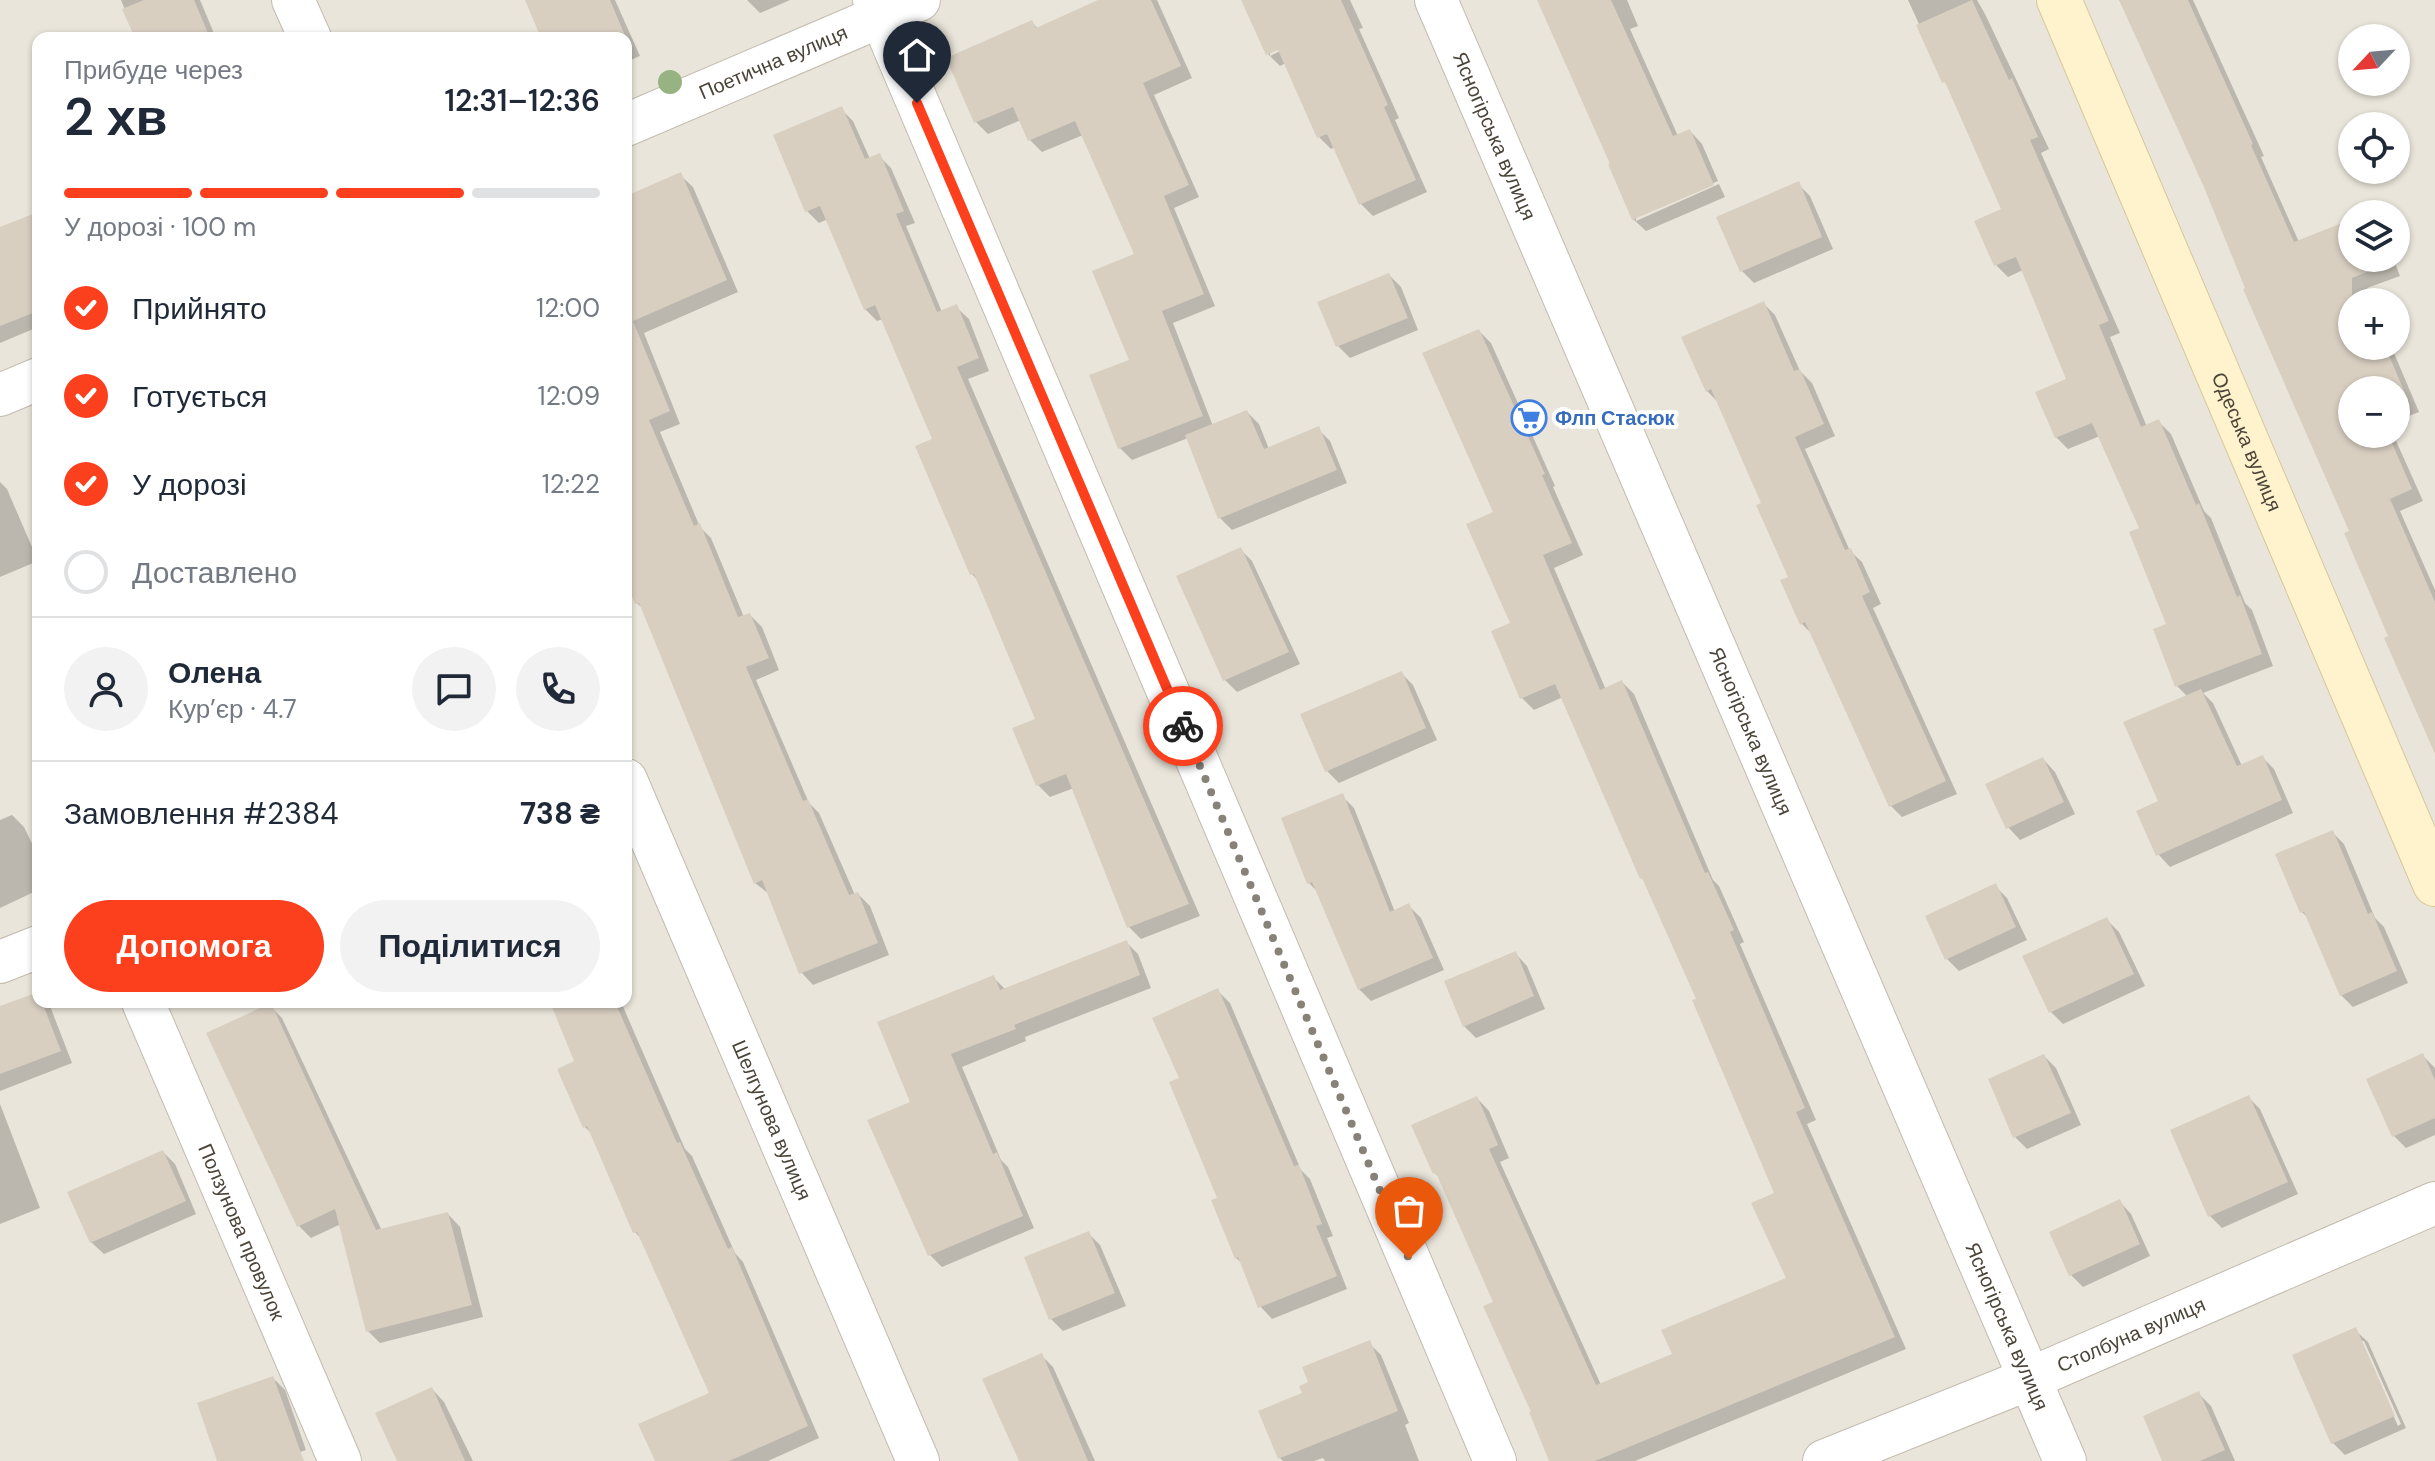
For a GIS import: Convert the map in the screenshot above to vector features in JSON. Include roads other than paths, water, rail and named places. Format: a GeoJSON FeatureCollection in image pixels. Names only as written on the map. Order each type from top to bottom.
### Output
{"type":"FeatureCollection","features":[{"type":"Feature","properties":{"kind":"street"},"geometry":{"type":"LineString","coordinates":[[293,0],[307,32]]}},
{"type":"Feature","properties":{"kind":"street","name":"Поетична вулиця"},"geometry":{"type":"LineString","coordinates":[[632,122],[877,8],[919,0]]}},
{"type":"Feature","properties":{"kind":"street","name":"Ясногірська вулиця"},"geometry":{"type":"LineString","coordinates":[[1436,0],[2065,1461]]}},
{"type":"Feature","properties":{"kind":"street","name":"Одеська вулиця"},"geometry":{"type":"LineString","coordinates":[[2059,0],[2435,884]]}},
{"type":"Feature","properties":{"kind":"street"},"geometry":{"type":"LineString","coordinates":[[877,8],[1495,1461]]}},
{"type":"Feature","properties":{"kind":"street"},"geometry":{"type":"LineString","coordinates":[[0,395],[32,382]]}},
{"type":"Feature","properties":{"kind":"street","name":"Шелгунова вулиця"},"geometry":{"type":"LineString","coordinates":[[632,794],[918,1461]]}},
{"type":"Feature","properties":{"kind":"street"},"geometry":{"type":"LineString","coordinates":[[0,962],[32,949]]}},
{"type":"Feature","properties":{"kind":"street","name":"Ползунова провулок"},"geometry":{"type":"LineString","coordinates":[[146,1008],[340,1461]]}},
{"type":"Feature","properties":{"kind":"street","name":"Столбуна вулиця"},"geometry":{"type":"LineString","coordinates":[[1824,1461],[2029,1379],[2435,1203]]}},
{"type":"Feature","properties":{"kind":"place","name":"Флп Стасюк"},"geometry":{"type":"Point","coordinates":[1529,418]}}]}
